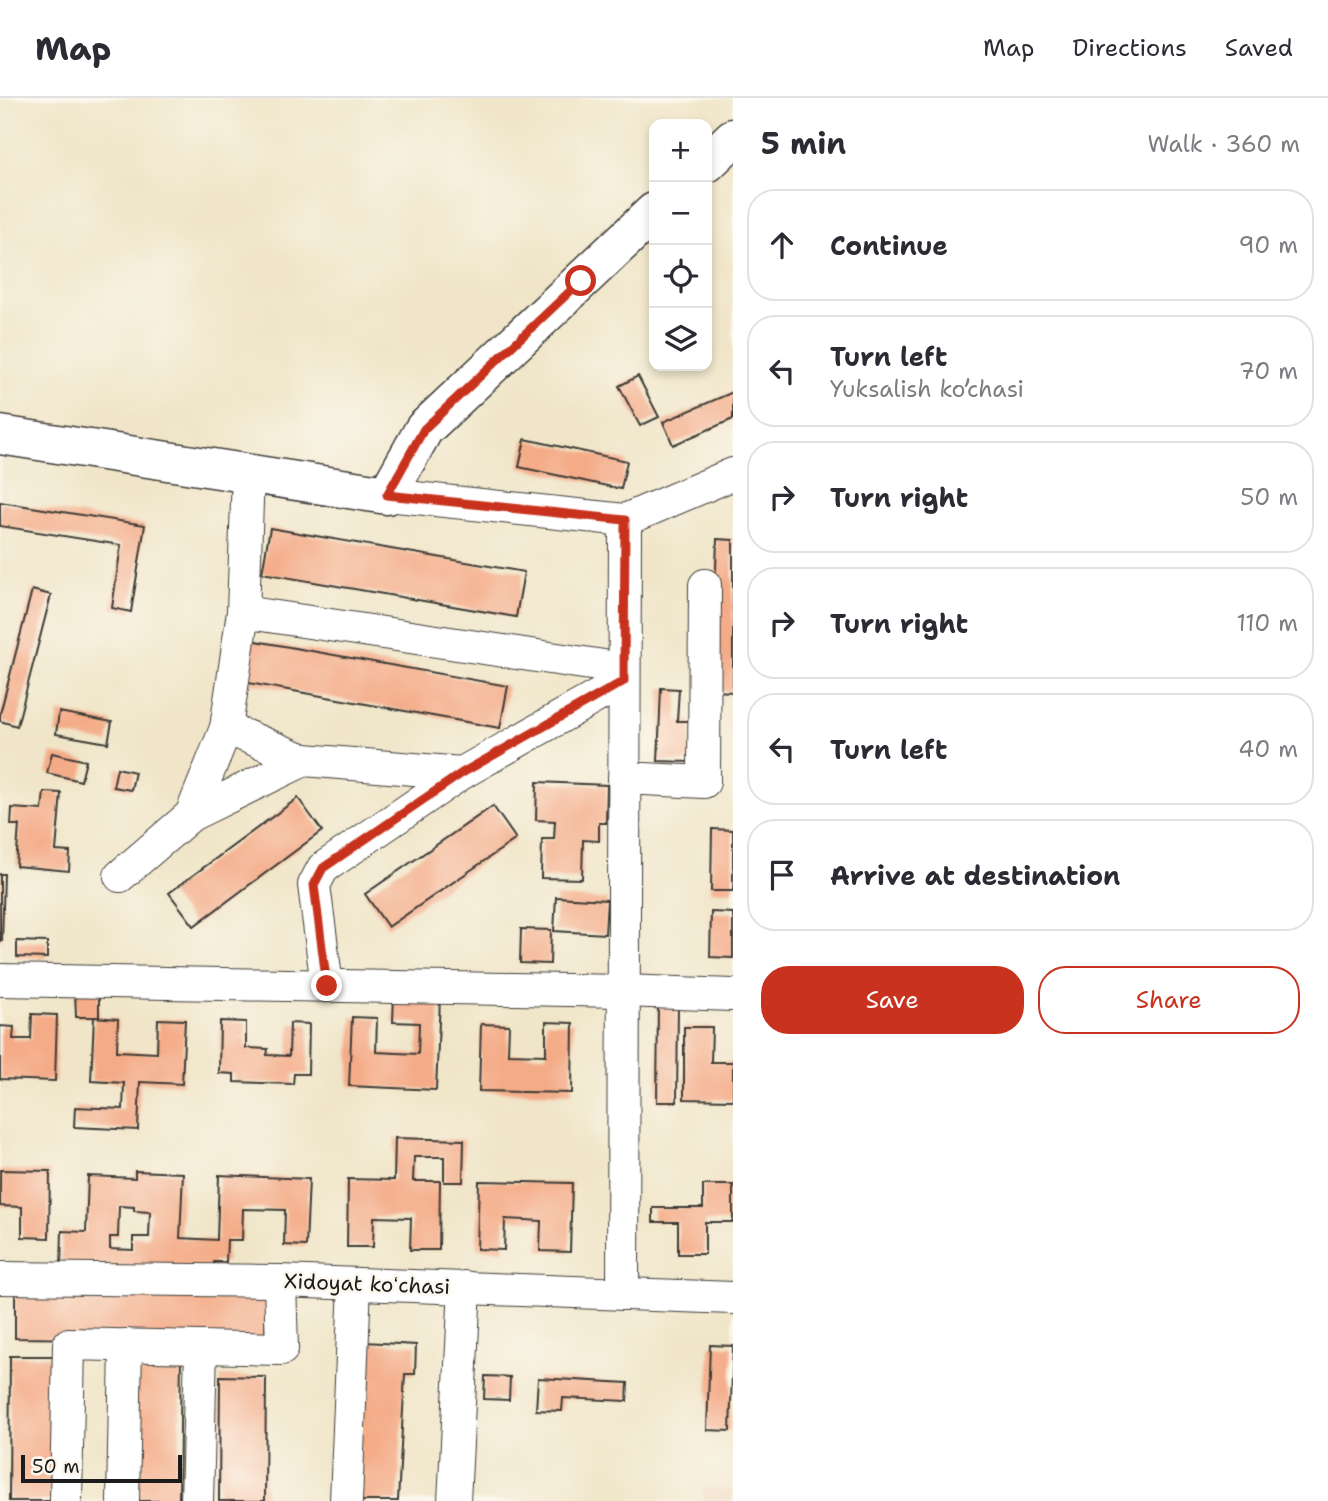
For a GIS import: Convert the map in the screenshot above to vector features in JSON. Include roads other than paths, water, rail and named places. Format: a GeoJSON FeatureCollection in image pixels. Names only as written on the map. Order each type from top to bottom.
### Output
{"type":"FeatureCollection","features":[{"type":"Feature","properties":{"kind":"main road"},"geometry":{"type":"LineString","coordinates":[[712,158],[733,138]]}},
{"type":"Feature","properties":{"kind":"main road"},"geometry":{"type":"LineString","coordinates":[[0,435],[387,495],[424,429],[649,217]]}},
{"type":"Feature","properties":{"kind":"street"},"geometry":{"type":"LineString","coordinates":[[191,815],[226,728],[243,612],[248,474]]}},
{"type":"Feature","properties":{"kind":"street"},"geometry":{"type":"LineString","coordinates":[[387,495],[625,520],[733,474]]}},
{"type":"Feature","properties":{"kind":"street"},"geometry":{"type":"LineString","coordinates":[[623,1294],[625,520]]}},
{"type":"Feature","properties":{"kind":"street"},"geometry":{"type":"LineString","coordinates":[[624,778],[704,782],[705,585]]}},
{"type":"Feature","properties":{"kind":"street"},"geometry":{"type":"LineString","coordinates":[[243,612],[624,675]]}},
{"type":"Feature","properties":{"kind":"street"},"geometry":{"type":"LineString","coordinates":[[327,986],[314,885],[323,868],[462,773],[624,675]]}},
{"type":"Feature","properties":{"kind":"street"},"geometry":{"type":"LineString","coordinates":[[226,728],[303,760],[462,773]]}},
{"type":"Feature","properties":{"kind":"street"},"geometry":{"type":"LineString","coordinates":[[120,876],[191,815],[303,760]]}},
{"type":"Feature","properties":{"kind":"street"},"geometry":{"type":"LineString","coordinates":[[0,980],[733,995]]}},
{"type":"Feature","properties":{"kind":"street","name":"Xidoyat koʻchasi"},"geometry":{"type":"LineString","coordinates":[[0,1278],[465,1287],[733,1298]]}},
{"type":"Feature","properties":{"kind":"street"},"geometry":{"type":"LineString","coordinates":[[66,1501],[69,1344],[282,1349],[280,1282]]}},
{"type":"Feature","properties":{"kind":"street"},"geometry":{"type":"LineString","coordinates":[[346,1501],[355,1284]]}},
{"type":"Feature","properties":{"kind":"street"},"geometry":{"type":"LineString","coordinates":[[454,1501],[465,1287]]}},
{"type":"Feature","properties":{"kind":"street"},"geometry":{"type":"LineString","coordinates":[[123,1501],[126,1345]]}},
{"type":"Feature","properties":{"kind":"street"},"geometry":{"type":"LineString","coordinates":[[197,1501],[201,1347]]}}]}
